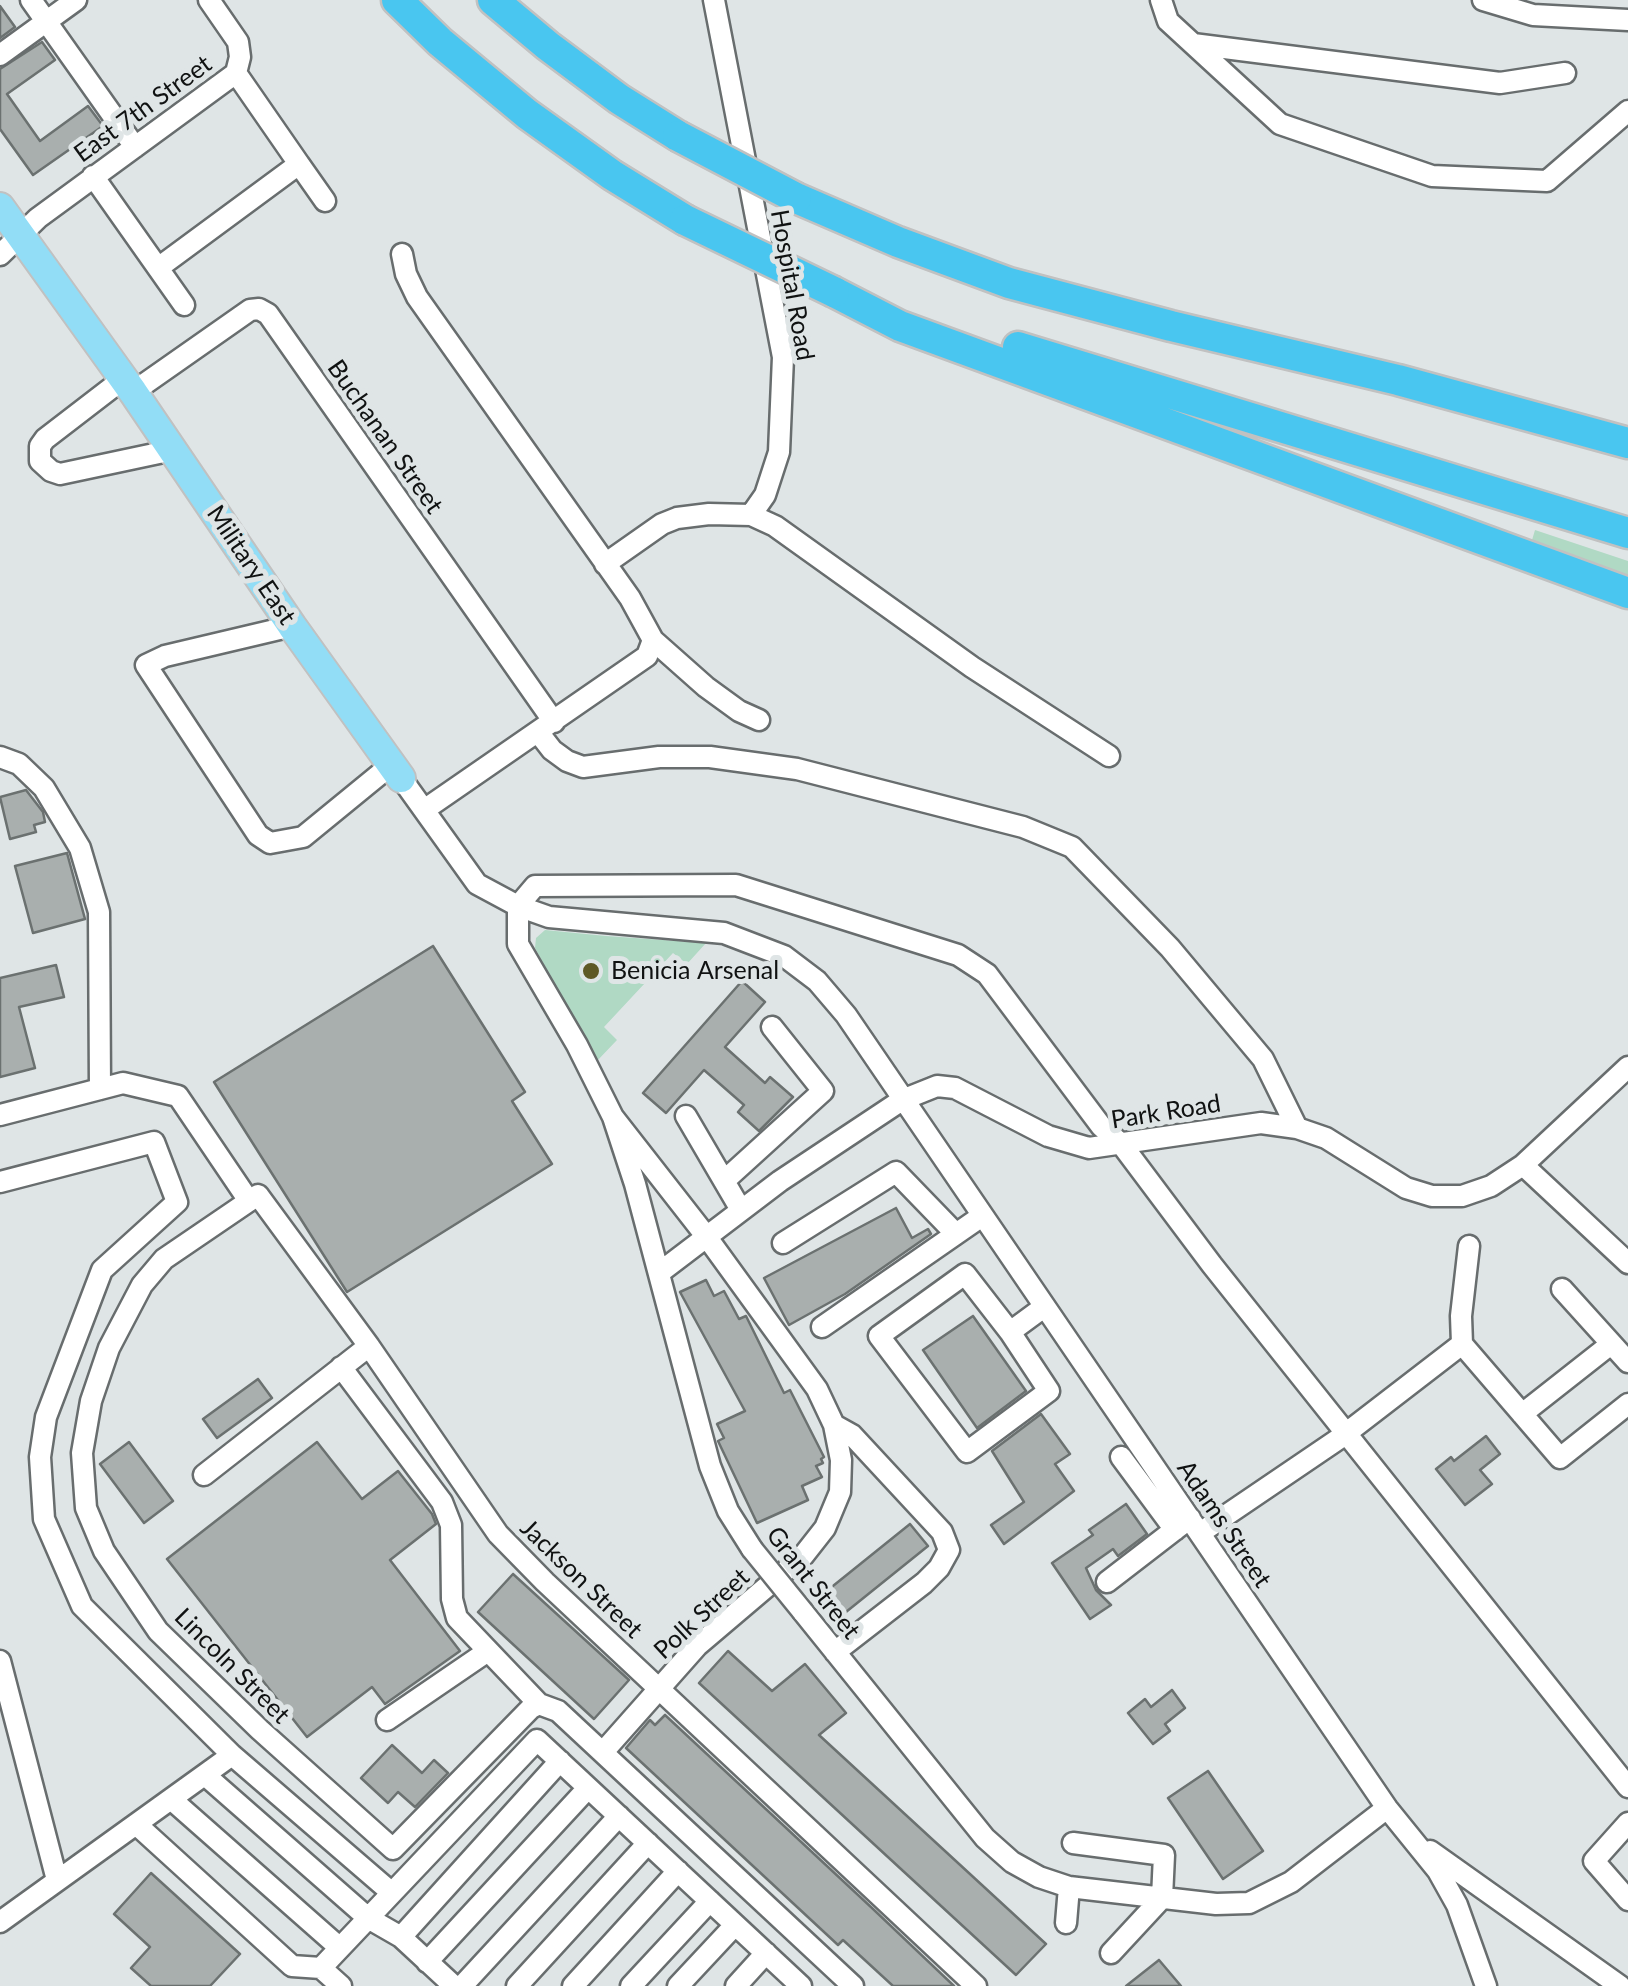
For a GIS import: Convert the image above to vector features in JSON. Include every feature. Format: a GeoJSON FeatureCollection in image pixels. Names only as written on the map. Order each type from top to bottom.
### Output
{"type":"FeatureCollection","features":[{"type":"Feature","properties":{"kind":"highway"},"geometry":{"type":"LineString","coordinates":[[397,0],[440,42],[527,114],[612,175],[685,220],[900,326],[1628,593]]}},
{"type":"Feature","properties":{"kind":"highway"},"geometry":{"type":"LineString","coordinates":[[493,0],[619,99],[678,136],[796,198],[898,242],[1009,283],[1628,443]]}},
{"type":"Feature","properties":{"kind":"highway"},"geometry":{"type":"LineString","coordinates":[[834,292],[1628,534]]}},
{"type":"Feature","properties":{"kind":"highway"},"geometry":{"type":"LineString","coordinates":[[1568,426],[1628,435]]}},
{"type":"Feature","properties":{"kind":"main road","name":"Military East"},"geometry":{"type":"LineString","coordinates":[[0,207],[11,246],[128,385],[396,772]]}},
{"type":"Feature","properties":{"kind":"street"},"geometry":{"type":"LineString","coordinates":[[31,0],[134,147]]}},
{"type":"Feature","properties":{"kind":"street"},"geometry":{"type":"LineString","coordinates":[[0,54],[76,0]]}},
{"type":"Feature","properties":{"kind":"street"},"geometry":{"type":"LineString","coordinates":[[209,0],[238,42],[240,58],[236,73]]}},
{"type":"Feature","properties":{"kind":"street","name":"Hospital Road"},"geometry":{"type":"LineString","coordinates":[[714,0],[782,357],[776,464],[765,495],[751,515]]}},
{"type":"Feature","properties":{"kind":"street"},"geometry":{"type":"LineString","coordinates":[[1161,0],[1168,20],[1280,124],[1432,176],[1547,181],[1628,111]]}},
{"type":"Feature","properties":{"kind":"street"},"geometry":{"type":"LineString","coordinates":[[1483,0],[1534,15],[1628,20]]}},
{"type":"Feature","properties":{"kind":"street"},"geometry":{"type":"LineString","coordinates":[[1193,44],[1500,83],[1565,73]]}},
{"type":"Feature","properties":{"kind":"street","name":"East 7th Street"},"geometry":{"type":"LineString","coordinates":[[11,246],[38,218],[236,73],[325,201]]}},
{"type":"Feature","properties":{"kind":"street"},"geometry":{"type":"LineString","coordinates":[[158,268],[299,164]]}},
{"type":"Feature","properties":{"kind":"street"},"geometry":{"type":"LineString","coordinates":[[93,176],[184,305]]}},
{"type":"Feature","properties":{"kind":"street"},"geometry":{"type":"LineString","coordinates":[[402,254],[417,297],[638,611],[653,640],[706,686],[759,720]]}},
{"type":"Feature","properties":{"kind":"street","name":"Buchanan Street"},"geometry":{"type":"LineString","coordinates":[[172,450],[60,474],[50,472],[40,461],[40,446],[46,439],[250,310],[260,309],[268,314],[546,727],[552,750],[583,767],[659,757],[710,758],[796,769],[1006,823],[1072,848],[1170,948],[1263,1060],[1297,1128]]}},
{"type":"Feature","properties":{"kind":"street"},"geometry":{"type":"LineString","coordinates":[[604,564],[677,518],[694,514],[751,515],[776,526],[972,668],[1109,756]]}},
{"type":"Feature","properties":{"kind":"street"},"geometry":{"type":"LineString","coordinates":[[292,626],[165,656],[146,665],[258,835],[270,843],[304,837],[396,772]]}},
{"type":"Feature","properties":{"kind":"street"},"geometry":{"type":"LineString","coordinates":[[424,810],[647,656],[653,640]]}},
{"type":"Feature","properties":{"kind":"street"},"geometry":{"type":"LineString","coordinates":[[0,756],[19,764],[44,788],[80,848],[85,864],[99,912],[100,1089]]}},
{"type":"Feature","properties":{"kind":"street","name":"Military East"},"geometry":{"type":"LineString","coordinates":[[396,772],[477,884],[518,906],[549,918],[724,933],[784,956],[816,981],[846,1016],[902,1100]]}},
{"type":"Feature","properties":{"kind":"street"},"geometry":{"type":"LineString","coordinates":[[518,906],[535,886],[736,885],[958,954],[986,974],[1101,1126],[1122,1145],[1212,1265],[1628,1787]]}},
{"type":"Feature","properties":{"kind":"street","name":"Grant Street"},"geometry":{"type":"LineString","coordinates":[[518,906],[518,944],[577,1044],[613,1118],[710,1466],[728,1511],[752,1549],[985,1838],[1012,1862],[1039,1878],[1069,1887],[1216,1904],[1249,1903],[1265,1898],[1387,1808]]}},
{"type":"Feature","properties":{"kind":"street"},"geometry":{"type":"LineString","coordinates":[[724,1181],[823,1091],[772,1027]]}},
{"type":"Feature","properties":{"kind":"street","name":"Park Road"},"geometry":{"type":"LineString","coordinates":[[659,1273],[741,1210],[902,1100],[938,1086],[956,1088],[1068,1144],[1089,1148],[1261,1123],[1297,1128],[1326,1138],[1406,1188],[1432,1196],[1462,1196],[1492,1186],[1523,1165],[1628,1067]]}},
{"type":"Feature","properties":{"kind":"street","name":"Jackson Street"},"geometry":{"type":"LineString","coordinates":[[0,1115],[122,1083],[178,1096],[368,1346],[498,1534],[976,1986]]}},
{"type":"Feature","properties":{"kind":"street","name":"Adams Street"},"geometry":{"type":"LineString","coordinates":[[902,1100],[1189,1527],[1387,1808],[1415,1840],[1457,1905],[1486,1986]]}},
{"type":"Feature","properties":{"kind":"street"},"geometry":{"type":"LineString","coordinates":[[686,1116],[741,1210]]}},
{"type":"Feature","properties":{"kind":"street","name":"Polk Street"},"geometry":{"type":"LineString","coordinates":[[603,1752],[697,1646],[803,1556],[825,1528],[840,1492],[841,1460],[834,1425],[817,1389],[706,1236],[613,1118]]}},
{"type":"Feature","properties":{"kind":"street"},"geometry":{"type":"LineString","coordinates":[[0,1182],[154,1142],[177,1202],[102,1270],[46,1417],[40,1458],[44,1519],[82,1606],[232,1756],[392,1893]]}},
{"type":"Feature","properties":{"kind":"street"},"geometry":{"type":"LineString","coordinates":[[1523,1165],[1628,1262]]}},
{"type":"Feature","properties":{"kind":"street"},"geometry":{"type":"LineString","coordinates":[[784,1243],[896,1172],[956,1234]]}},
{"type":"Feature","properties":{"kind":"street","name":"Lincoln Street"},"geometry":{"type":"LineString","coordinates":[[254,1198],[164,1259],[142,1284],[98,1374],[82,1453],[86,1508],[104,1551],[158,1631],[260,1730],[393,1849],[539,1704]]}},
{"type":"Feature","properties":{"kind":"street"},"geometry":{"type":"LineString","coordinates":[[822,1327],[982,1216]]}},
{"type":"Feature","properties":{"kind":"street"},"geometry":{"type":"LineString","coordinates":[[1469,1246],[1460,1316],[1462,1344],[1560,1458],[1628,1404]]}},
{"type":"Feature","properties":{"kind":"street"},"geometry":{"type":"LineString","coordinates":[[965,1274],[1010,1332],[1049,1391],[967,1452],[879,1336],[965,1274]]}},
{"type":"Feature","properties":{"kind":"street"},"geometry":{"type":"LineString","coordinates":[[1562,1289],[1628,1362]]}},
{"type":"Feature","properties":{"kind":"street"},"geometry":{"type":"LineString","coordinates":[[1010,1332],[1044,1307]]}},
{"type":"Feature","properties":{"kind":"street"},"geometry":{"type":"LineString","coordinates":[[1107,1582],[1189,1527],[1346,1433],[1462,1344]]}},
{"type":"Feature","properties":{"kind":"street"},"geometry":{"type":"LineString","coordinates":[[1522,1414],[1611,1344]]}},
{"type":"Feature","properties":{"kind":"street"},"geometry":{"type":"LineString","coordinates":[[204,1475],[368,1346]]}},
{"type":"Feature","properties":{"kind":"street"},"geometry":{"type":"LineString","coordinates":[[341,1367],[442,1502],[450,1526],[452,1599],[457,1618],[539,1704],[558,1711],[853,1986]]}},
{"type":"Feature","properties":{"kind":"street"},"geometry":{"type":"LineString","coordinates":[[834,1425],[852,1436],[942,1532],[949,1550],[924,1583],[835,1652]]}},
{"type":"Feature","properties":{"kind":"street"},"geometry":{"type":"LineString","coordinates":[[1121,1457],[1189,1527]]}},
{"type":"Feature","properties":{"kind":"street"},"geometry":{"type":"LineString","coordinates":[[386,1720],[488,1651]]}},
{"type":"Feature","properties":{"kind":"street"},"geometry":{"type":"LineString","coordinates":[[0,1661],[57,1880]]}},
{"type":"Feature","properties":{"kind":"street"},"geometry":{"type":"LineString","coordinates":[[321,1968],[538,1740],[797,1985]]}},
{"type":"Feature","properties":{"kind":"street"},"geometry":{"type":"LineString","coordinates":[[0,1922],[232,1756]]}},
{"type":"Feature","properties":{"kind":"street"},"geometry":{"type":"LineString","coordinates":[[401,1937],[560,1762]]}},
{"type":"Feature","properties":{"kind":"street"},"geometry":{"type":"LineString","coordinates":[[205,1775],[368,1918],[401,1937],[454,1986]]}},
{"type":"Feature","properties":{"kind":"street"},"geometry":{"type":"LineString","coordinates":[[428,1962],[588,1788]]}},
{"type":"Feature","properties":{"kind":"street"},"geometry":{"type":"LineString","coordinates":[[171,1799],[340,1948]]}},
{"type":"Feature","properties":{"kind":"street"},"geometry":{"type":"LineString","coordinates":[[462,1986],[619,1816]]}},
{"type":"Feature","properties":{"kind":"street"},"geometry":{"type":"LineString","coordinates":[[1628,1823],[1594,1861],[1628,1900]]}},
{"type":"Feature","properties":{"kind":"street"},"geometry":{"type":"LineString","coordinates":[[136,1824],[292,1966],[321,1968],[341,1986]]}},
{"type":"Feature","properties":{"kind":"street"},"geometry":{"type":"LineString","coordinates":[[1415,1840],[1620,1986]]}},
{"type":"Feature","properties":{"kind":"street"},"geometry":{"type":"LineString","coordinates":[[517,1986],[648,1843]]}},
{"type":"Feature","properties":{"kind":"street"},"geometry":{"type":"LineString","coordinates":[[1073,1843],[1164,1855],[1162,1898],[1112,1953]]}},
{"type":"Feature","properties":{"kind":"street"},"geometry":{"type":"LineString","coordinates":[[572,1986],[678,1871]]}},
{"type":"Feature","properties":{"kind":"street"},"geometry":{"type":"LineString","coordinates":[[1066,1922],[1069,1887]]}},
{"type":"Feature","properties":{"kind":"street"},"geometry":{"type":"LineString","coordinates":[[631,1986],[710,1901]]}},
{"type":"Feature","properties":{"kind":"street"},"geometry":{"type":"LineString","coordinates":[[678,1986],[736,1924]]}},
{"type":"Feature","properties":{"kind":"street"},"geometry":{"type":"LineString","coordinates":[[736,1986],[766,1954]]}},
{"type":"Feature","properties":{"kind":"green space"},"geometry":{"type":"Polygon","coordinates":[[[1535,530],[1628,561],[1628,583],[1530,547],[1535,530]]]}},
{"type":"Feature","properties":{"kind":"green space"},"geometry":{"type":"Polygon","coordinates":[[[545,930],[706,943],[687,964],[673,953],[604,1027],[617,1040],[596,1062],[535,948],[536,938],[545,930]]]}},
{"type":"Feature","properties":{"kind":"building"},"geometry":{"type":"Polygon","coordinates":[[[0,6],[15,27],[0,38],[0,6]]]}},
{"type":"Feature","properties":{"kind":"building"},"geometry":{"type":"Polygon","coordinates":[[[42,42],[55,60],[7,94],[40,141],[88,106],[103,126],[33,175],[0,129],[0,69],[42,42]]]}},
{"type":"Feature","properties":{"kind":"building"},"geometry":{"type":"Polygon","coordinates":[[[26,790],[43,812],[45,822],[34,825],[36,832],[10,839],[0,797],[26,790]]]}},
{"type":"Feature","properties":{"kind":"building"},"geometry":{"type":"Polygon","coordinates":[[[67,853],[85,919],[33,933],[15,866],[67,853]]]}},
{"type":"Feature","properties":{"kind":"building"},"geometry":{"type":"Polygon","coordinates":[[[433,946],[525,1092],[512,1101],[552,1164],[347,1292],[214,1082],[433,946]]]}},
{"type":"Feature","properties":{"kind":"building"},"geometry":{"type":"Polygon","coordinates":[[[56,965],[64,997],[19,1007],[35,1068],[0,1077],[0,978],[56,965]]]}},
{"type":"Feature","properties":{"kind":"building"},"geometry":{"type":"Polygon","coordinates":[[[742,981],[765,1002],[725,1047],[765,1083],[770,1077],[793,1097],[759,1131],[738,1112],[744,1105],[704,1070],[666,1113],[643,1093],[742,981]]]}},
{"type":"Feature","properties":{"kind":"building"},"geometry":{"type":"Polygon","coordinates":[[[896,1208],[912,1238],[928,1229],[931,1234],[845,1294],[789,1325],[764,1278],[896,1208]]]}},
{"type":"Feature","properties":{"kind":"building"},"geometry":{"type":"Polygon","coordinates":[[[706,1280],[714,1296],[724,1291],[739,1319],[746,1316],[784,1393],[790,1390],[824,1457],[823,1463],[816,1466],[822,1477],[802,1486],[808,1500],[757,1523],[718,1441],[724,1438],[717,1424],[745,1411],[680,1292],[706,1280]]]}},
{"type":"Feature","properties":{"kind":"building"},"geometry":{"type":"Polygon","coordinates":[[[973,1316],[1026,1391],[977,1428],[923,1350],[973,1316]]]}},
{"type":"Feature","properties":{"kind":"building"},"geometry":{"type":"Polygon","coordinates":[[[258,1379],[272,1398],[217,1438],[203,1419],[258,1379]]]}},
{"type":"Feature","properties":{"kind":"building"},"geometry":{"type":"Polygon","coordinates":[[[1041,1414],[1070,1454],[1055,1464],[1074,1491],[1004,1544],[991,1525],[1024,1502],[992,1451],[1041,1414]]]}},
{"type":"Feature","properties":{"kind":"building"},"geometry":{"type":"Polygon","coordinates":[[[1486,1436],[1500,1454],[1480,1470],[1492,1484],[1465,1505],[1436,1469],[1451,1457],[1454,1461],[1486,1436]]]}},
{"type":"Feature","properties":{"kind":"building"},"geometry":{"type":"Polygon","coordinates":[[[129,1442],[173,1501],[144,1523],[100,1464],[129,1442]]]}},
{"type":"Feature","properties":{"kind":"building"},"geometry":{"type":"Polygon","coordinates":[[[317,1442],[362,1499],[398,1471],[432,1514],[436,1524],[390,1560],[460,1651],[385,1704],[372,1687],[307,1737],[167,1559],[317,1442]]]}},
{"type":"Feature","properties":{"kind":"building"},"geometry":{"type":"Polygon","coordinates":[[[1126,1504],[1147,1534],[1118,1556],[1113,1549],[1086,1568],[1096,1590],[1111,1605],[1090,1619],[1052,1563],[1093,1535],[1089,1530],[1126,1504]]]}},
{"type":"Feature","properties":{"kind":"building"},"geometry":{"type":"Polygon","coordinates":[[[910,1524],[928,1546],[841,1616],[823,1594],[910,1524]]]}},
{"type":"Feature","properties":{"kind":"building"},"geometry":{"type":"Polygon","coordinates":[[[513,1574],[629,1680],[594,1719],[478,1612],[513,1574]]]}},
{"type":"Feature","properties":{"kind":"building"},"geometry":{"type":"Polygon","coordinates":[[[728,1651],[772,1691],[805,1664],[846,1713],[819,1735],[1046,1944],[1016,1975],[699,1683],[728,1651]]]}},
{"type":"Feature","properties":{"kind":"building"},"geometry":{"type":"Polygon","coordinates":[[[1172,1690],[1185,1708],[1165,1724],[1170,1731],[1153,1744],[1128,1713],[1145,1699],[1151,1707],[1172,1690]]]}},
{"type":"Feature","properties":{"kind":"building"},"geometry":{"type":"Polygon","coordinates":[[[665,1715],[954,1986],[893,1986],[843,1940],[838,1945],[626,1748],[650,1720],[655,1725],[665,1715]]]}},
{"type":"Feature","properties":{"kind":"building"},"geometry":{"type":"Polygon","coordinates":[[[392,1745],[422,1773],[434,1760],[448,1773],[415,1807],[398,1792],[388,1803],[361,1778],[392,1745]]]}},
{"type":"Feature","properties":{"kind":"building"},"geometry":{"type":"Polygon","coordinates":[[[1208,1771],[1263,1851],[1223,1879],[1168,1798],[1208,1771]]]}},
{"type":"Feature","properties":{"kind":"building"},"geometry":{"type":"Polygon","coordinates":[[[151,1873],[240,1954],[210,1986],[151,1986],[131,1968],[150,1947],[114,1914],[151,1873]]]}},
{"type":"Feature","properties":{"kind":"building"},"geometry":{"type":"Polygon","coordinates":[[[1159,1960],[1181,1986],[1126,1986],[1159,1960]]]}},
{"type":"Feature","properties":{"kind":"place","name":"Benicia Arsenal"},"geometry":{"type":"Point","coordinates":[591,971]}}]}
